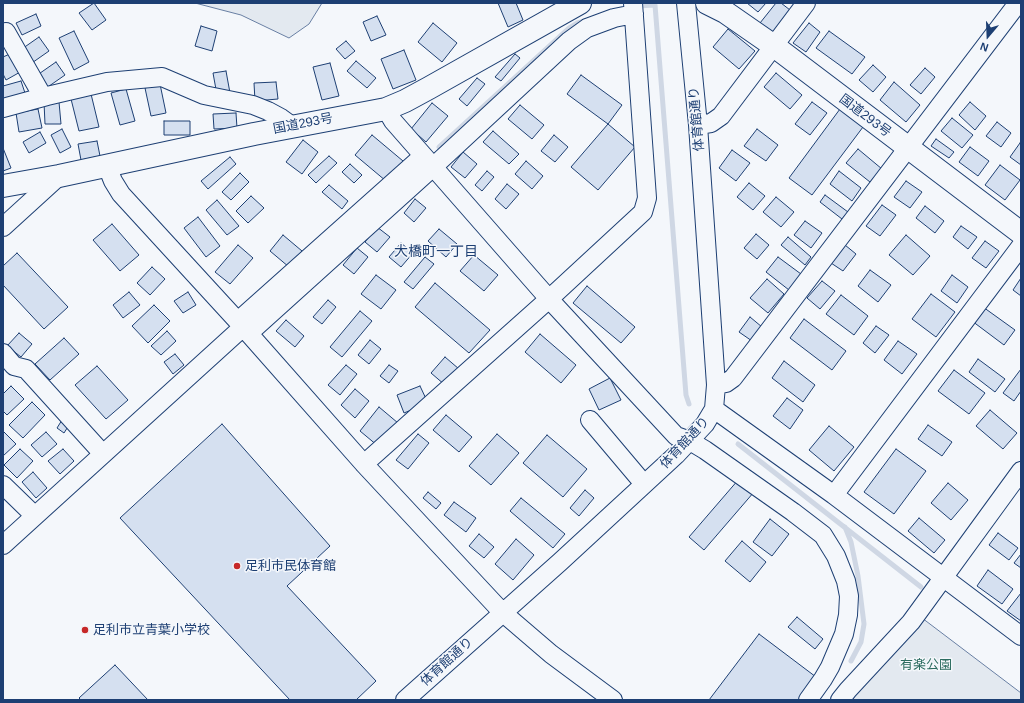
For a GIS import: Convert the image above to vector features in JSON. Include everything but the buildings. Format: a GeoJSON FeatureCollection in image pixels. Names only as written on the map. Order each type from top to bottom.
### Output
{"type":"FeatureCollection","features":[{"type":"Feature","properties":{"kind":"highway","name":"国道293号"},"geometry":{"type":"LineString","coordinates":[[3,186],[59,176],[292,126],[386,108],[405,101],[580,3]]}},
{"type":"Feature","properties":{"kind":"highway","name":"国道293号"},"geometry":{"type":"LineString","coordinates":[[707,3],[725,12],[774,46],[908,149],[1021,233]]}},
{"type":"Feature","properties":{"kind":"street","name":"体育館通り"},"geometry":{"type":"LineString","coordinates":[[405,700],[502,612],[560,562],[690,441],[705,424],[714,409],[716,385],[698,125],[686,3]]}},
{"type":"Feature","properties":{"kind":"street"},"geometry":{"type":"LineString","coordinates":[[698,125],[711,123],[721,116],[806,3]]}},
{"type":"Feature","properties":{"kind":"street"},"geometry":{"type":"LineString","coordinates":[[716,385],[726,383],[733,378],[1018,3]]}},
{"type":"Feature","properties":{"kind":"street"},"geometry":{"type":"LineString","coordinates":[[3,545],[428,161],[569,41],[587,28],[634,9],[647,198],[643,212],[549,299],[364,464]]}},
{"type":"Feature","properties":{"kind":"street"},"geometry":{"type":"LineString","coordinates":[[6,32],[43,97]]}},
{"type":"Feature","properties":{"kind":"street"},"geometry":{"type":"LineString","coordinates":[[3,108],[107,82],[162,77],[204,95],[253,105],[281,118],[292,126]]}},
{"type":"Feature","properties":{"kind":"street"},"geometry":{"type":"LineString","coordinates":[[386,108],[393,121],[549,299],[676,436],[690,441],[705,450],[823,535],[836,556],[846,580],[849,596],[848,615],[844,634],[830,667],[808,700]]}},
{"type":"Feature","properties":{"kind":"street"},"geometry":{"type":"LineString","coordinates":[[107,166],[113,181],[121,194],[243,327],[364,464],[502,612],[552,654],[613,700]]}},
{"type":"Feature","properties":{"kind":"street"},"geometry":{"type":"LineString","coordinates":[[3,227],[59,176]]}},
{"type":"Feature","properties":{"kind":"street"},"geometry":{"type":"LineString","coordinates":[[834,495],[1021,246]]}},
{"type":"Feature","properties":{"kind":"street"},"geometry":{"type":"LineString","coordinates":[[3,353],[14,366],[26,370],[103,454]]}},
{"type":"Feature","properties":{"kind":"street"},"geometry":{"type":"LineString","coordinates":[[714,409],[834,495],[1021,636]]}},
{"type":"Feature","properties":{"kind":"street"},"geometry":{"type":"LineString","coordinates":[[590,420],[644,484]]}},
{"type":"Feature","properties":{"kind":"street"},"geometry":{"type":"LineString","coordinates":[[840,700],[911,622],[1021,471]]}},
{"type":"Feature","properties":{"kind":"street"},"geometry":{"type":"LineString","coordinates":[[3,485],[35,516]]}},
{"type":"Feature","properties":{"kind":"green space"},"geometry":{"type":"Polygon","coordinates":[[[195,3],[322,3],[309,24],[289,38],[241,15],[195,3]]]}},
{"type":"Feature","properties":{"kind":"green space","name":"有楽公園"},"geometry":{"type":"Polygon","coordinates":[[[922,618],[1021,693],[1021,700],[849,700],[922,618]]]}},
{"type":"Feature","properties":{"kind":"waterway"},"geometry":{"type":"LineString","coordinates":[[637,6],[655,5],[686,395],[689,404]]}},
{"type":"Feature","properties":{"kind":"waterway"},"geometry":{"type":"LineString","coordinates":[[439,147],[569,28],[577,23],[585,21]]}},
{"type":"Feature","properties":{"kind":"waterway"},"geometry":{"type":"LineString","coordinates":[[738,444],[921,587]]}},
{"type":"Feature","properties":{"kind":"waterway"},"geometry":{"type":"LineString","coordinates":[[845,527],[851,542],[858,576],[864,624],[861,642],[851,661]]}},
{"type":"Feature","properties":{"kind":"place","name":"足利市民体育館"},"geometry":{"type":"Point","coordinates":[237,566]}},
{"type":"Feature","properties":{"kind":"place","name":"足利市立青葉小学校"},"geometry":{"type":"Point","coordinates":[85,630]}},
{"type":"Feature","properties":{"kind":"district","name":"大橋町一丁目"},"geometry":{"type":"Point","coordinates":[436,252]}}]}
